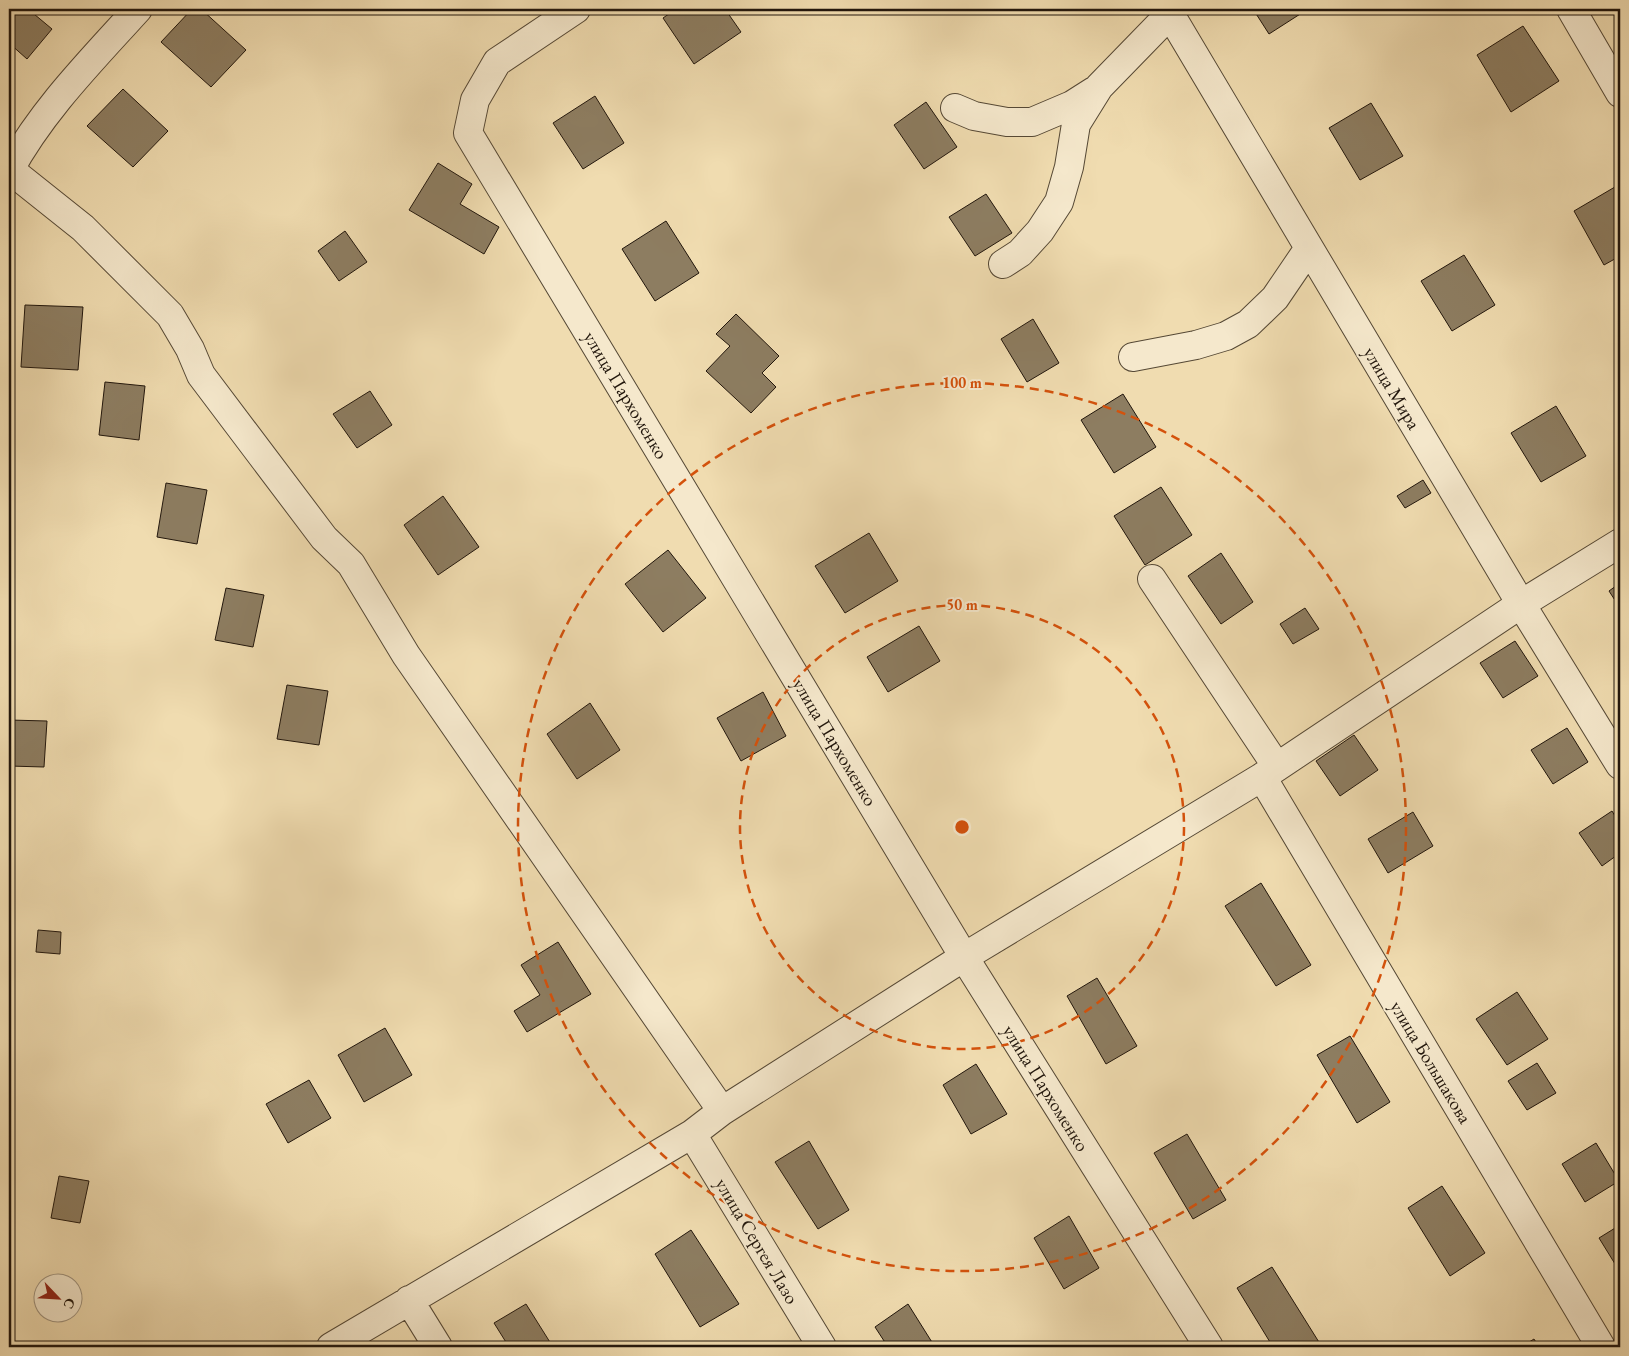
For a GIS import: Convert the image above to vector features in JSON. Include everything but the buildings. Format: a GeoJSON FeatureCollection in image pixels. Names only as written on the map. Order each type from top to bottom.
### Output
{"type":"FeatureCollection","features":[{"type":"Feature","properties":{"kind":"street"},"geometry":{"type":"LineString","coordinates":[[138,9],[75,77],[37,125],[9,170],[83,228],[170,315],[190,349],[201,375],[324,538],[351,564],[406,655],[722,1111]]}},
{"type":"Feature","properties":{"kind":"street","name":"улица Пархоменко"},"geometry":{"type":"LineString","coordinates":[[576,9],[497,62],[475,100],[468,133],[964,957],[1209,1347]]}},
{"type":"Feature","properties":{"kind":"street"},"geometry":{"type":"LineString","coordinates":[[1571,9],[1620,93]]}},
{"type":"Feature","properties":{"kind":"street"},"geometry":{"type":"LineString","coordinates":[[1003,264],[1020,253],[1040,231],[1059,202],[1069,167],[1076,124],[1099,87],[1169,11]]}},
{"type":"Feature","properties":{"kind":"street","name":"улица Мира"},"geometry":{"type":"LineString","coordinates":[[1169,11],[1521,604],[1620,765]]}},
{"type":"Feature","properties":{"kind":"street"},"geometry":{"type":"LineString","coordinates":[[955,108],[974,116],[1007,122],[1032,122],[1072,105],[1099,87]]}},
{"type":"Feature","properties":{"kind":"street"},"geometry":{"type":"LineString","coordinates":[[1133,357],[1196,345],[1226,336],[1248,324],[1274,298],[1309,248]]}},
{"type":"Feature","properties":{"kind":"street"},"geometry":{"type":"LineString","coordinates":[[331,1347],[692,1134],[722,1111],[964,957],[1270,772],[1521,604],[1620,543]]}},
{"type":"Feature","properties":{"kind":"street","name":"улица Большакова"},"geometry":{"type":"LineString","coordinates":[[1152,580],[1270,772],[1600,1347]]}},
{"type":"Feature","properties":{"kind":"street","name":"улица Сергея Лазо"},"geometry":{"type":"LineString","coordinates":[[692,1134],[822,1347]]}},
{"type":"Feature","properties":{"kind":"street"},"geometry":{"type":"LineString","coordinates":[[409,1300],[438,1347]]}}]}
